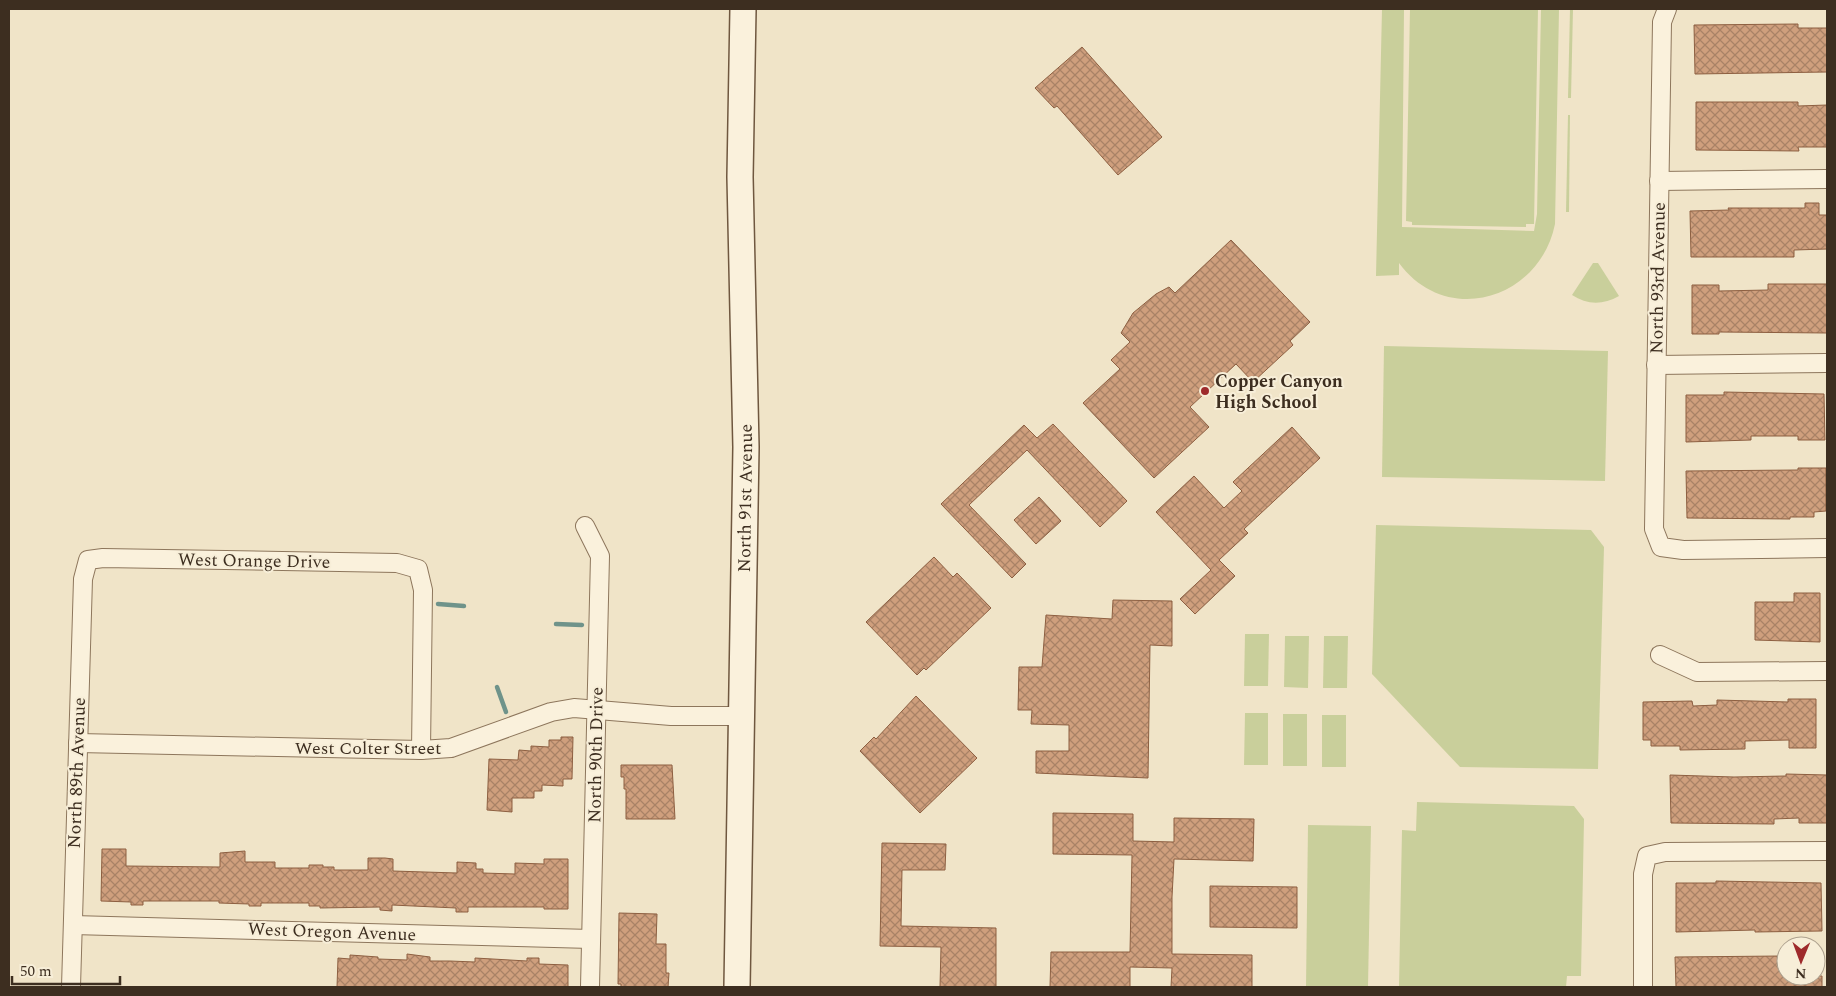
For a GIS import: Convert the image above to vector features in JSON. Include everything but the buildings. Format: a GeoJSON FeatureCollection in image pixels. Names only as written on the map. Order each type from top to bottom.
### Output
{"type":"FeatureCollection","features":[{"type":"Feature","properties":{"kind":"main road","name":"North 91st Avenue"},"geometry":{"type":"LineString","coordinates":[[737,987],[746,447],[740,177],[743,9]]}},
{"type":"Feature","properties":{"kind":"street","name":"North 93rd Avenue"},"geometry":{"type":"LineString","coordinates":[[1667,9],[1662,22],[1654,529],[1661,547],[1683,550],[1827,548]]}},
{"type":"Feature","properties":{"kind":"street"},"geometry":{"type":"LineString","coordinates":[[1659,181],[1827,179]]}},
{"type":"Feature","properties":{"kind":"street"},"geometry":{"type":"LineString","coordinates":[[1656,365],[1827,363]]}},
{"type":"Feature","properties":{"kind":"street","name":"North 90th Drive"},"geometry":{"type":"LineString","coordinates":[[585,526],[600,556],[590,987]]}},
{"type":"Feature","properties":{"kind":"street","name":"West Orange Drive"},"geometry":{"type":"LineString","coordinates":[[88,560],[103,558],[397,563],[418,569],[423,590],[421,750]]}},
{"type":"Feature","properties":{"kind":"street","name":"North 89th Avenue"},"geometry":{"type":"LineString","coordinates":[[71,987],[83,579],[88,560]]}},
{"type":"Feature","properties":{"kind":"street"},"geometry":{"type":"LineString","coordinates":[[1660,655],[1697,672],[1827,671]]}},
{"type":"Feature","properties":{"kind":"street","name":"West Colter Street"},"geometry":{"type":"LineString","coordinates":[[78,742],[421,750],[451,748],[551,712],[574,708],[671,716],[741,716]]}},
{"type":"Feature","properties":{"kind":"street"},"geometry":{"type":"LineString","coordinates":[[1642,987],[1643,874],[1647,856],[1665,852],[1827,851]]}},
{"type":"Feature","properties":{"kind":"street","name":"West Oregon Avenue"},"geometry":{"type":"LineString","coordinates":[[73,925],[591,939]]}},
{"type":"Feature","properties":{"kind":"green space"},"geometry":{"type":"Polygon","coordinates":[[[1382,9],[1404,9],[1402,227],[1534,231],[1537,214],[1541,9],[1559,9],[1555,224],[1546,250],[1531,271],[1512,286],[1489,296],[1465,299],[1442,295],[1419,283],[1399,263],[1399,275],[1376,276],[1382,9]]]}},
{"type":"Feature","properties":{"kind":"green space"},"geometry":{"type":"Polygon","coordinates":[[[1410,9],[1538,9],[1534,224],[1526,224],[1526,227],[1412,225],[1412,222],[1406,221],[1410,9]]]}},
{"type":"Feature","properties":{"kind":"green space"},"geometry":{"type":"Polygon","coordinates":[[[1570,9],[1573,9],[1571,98],[1568,98],[1570,9]]]}},
{"type":"Feature","properties":{"kind":"green space"},"geometry":{"type":"Polygon","coordinates":[[[1568,115],[1570,115],[1569,212],[1566,212],[1568,115]]]}},
{"type":"Feature","properties":{"kind":"green space"},"geometry":{"type":"Polygon","coordinates":[[[1593,263],[1598,263],[1619,296],[1595,303],[1583,301],[1572,295],[1593,263]]]}},
{"type":"Feature","properties":{"kind":"green space"},"geometry":{"type":"Polygon","coordinates":[[[1384,346],[1608,351],[1605,481],[1382,477],[1384,346]]]}},
{"type":"Feature","properties":{"kind":"green space"},"geometry":{"type":"Polygon","coordinates":[[[1376,525],[1591,530],[1604,547],[1598,769],[1460,767],[1372,674],[1376,525]]]}},
{"type":"Feature","properties":{"kind":"green space"},"geometry":{"type":"Polygon","coordinates":[[[1245,634],[1269,634],[1268,686],[1244,686],[1245,634]]]}},
{"type":"Feature","properties":{"kind":"green space"},"geometry":{"type":"Polygon","coordinates":[[[1285,636],[1309,636],[1308,688],[1284,687],[1285,636]]]}},
{"type":"Feature","properties":{"kind":"green space"},"geometry":{"type":"Polygon","coordinates":[[[1324,636],[1348,636],[1347,688],[1323,688],[1324,636]]]}},
{"type":"Feature","properties":{"kind":"green space"},"geometry":{"type":"Polygon","coordinates":[[[1245,713],[1268,713],[1268,765],[1244,765],[1245,713]]]}},
{"type":"Feature","properties":{"kind":"green space"},"geometry":{"type":"Polygon","coordinates":[[[1283,714],[1307,714],[1307,766],[1283,766],[1283,714]]]}},
{"type":"Feature","properties":{"kind":"green space"},"geometry":{"type":"Polygon","coordinates":[[[1322,715],[1346,715],[1346,767],[1322,767],[1322,715]]]}},
{"type":"Feature","properties":{"kind":"green space"},"geometry":{"type":"Polygon","coordinates":[[[1417,802],[1574,806],[1584,819],[1581,976],[1567,976],[1566,987],[1399,987],[1402,830],[1416,831],[1417,802]]]}},
{"type":"Feature","properties":{"kind":"green space"},"geometry":{"type":"Polygon","coordinates":[[[1308,825],[1371,826],[1368,987],[1306,987],[1308,825]]]}},
{"type":"Feature","properties":{"kind":"waterway"},"geometry":{"type":"LineString","coordinates":[[438,604],[464,606]]}},
{"type":"Feature","properties":{"kind":"waterway"},"geometry":{"type":"LineString","coordinates":[[556,624],[582,625]]}},
{"type":"Feature","properties":{"kind":"waterway"},"geometry":{"type":"LineString","coordinates":[[497,687],[506,712]]}},
{"type":"Feature","properties":{"kind":"place","name":"Copper Canyon High School"},"geometry":{"type":"Point","coordinates":[1205,391]}}]}
